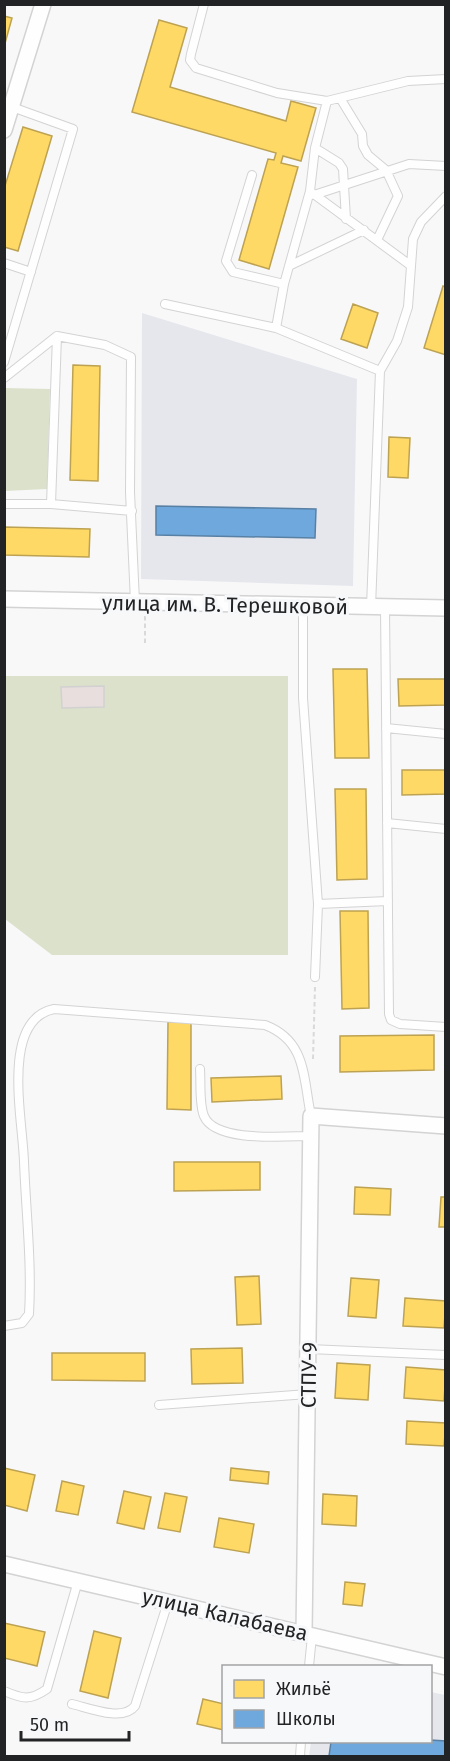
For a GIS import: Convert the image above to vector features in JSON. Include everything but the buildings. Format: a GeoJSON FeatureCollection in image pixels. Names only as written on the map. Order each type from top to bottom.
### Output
{"type":"FeatureCollection","features":[{"type":"Feature","properties":{"kind":"street"},"geometry":{"type":"LineString","coordinates":[[4,130],[43,4]]}},
{"type":"Feature","properties":{"kind":"street","name":"улица им. В. Терешковой"},"geometry":{"type":"LineString","coordinates":[[4,599],[140,604],[446,608]]}},
{"type":"Feature","properties":{"kind":"street"},"geometry":{"type":"LineString","coordinates":[[311,1116],[446,1126]]}},
{"type":"Feature","properties":{"kind":"street","name":"СТПУ-9"},"geometry":{"type":"LineString","coordinates":[[308,1635],[308,1394],[313,1136],[311,1116]]}},
{"type":"Feature","properties":{"kind":"street","name":"улица Калабаева"},"geometry":{"type":"LineString","coordinates":[[4,1564],[446,1667]]}},
{"type":"Feature","properties":{"kind":"lane"},"geometry":{"type":"LineString","coordinates":[[204,4],[190,60],[196,68],[277,93],[327,101],[408,81],[446,79]]}},
{"type":"Feature","properties":{"kind":"lane"},"geometry":{"type":"LineString","coordinates":[[340,98],[362,134],[363,146],[368,155],[386,170],[398,196],[377,240]]}},
{"type":"Feature","properties":{"kind":"lane"},"geometry":{"type":"LineString","coordinates":[[276,328],[284,284],[312,193],[315,148],[327,101]]}},
{"type":"Feature","properties":{"kind":"lane"},"geometry":{"type":"LineString","coordinates":[[4,362],[73,129],[12,106]]}},
{"type":"Feature","properties":{"kind":"lane"},"geometry":{"type":"LineString","coordinates":[[315,148],[339,163],[345,175],[346,219]]}},
{"type":"Feature","properties":{"kind":"lane"},"geometry":{"type":"LineString","coordinates":[[312,193],[409,164],[446,165]]}},
{"type":"Feature","properties":{"kind":"lane"},"geometry":{"type":"LineString","coordinates":[[252,175],[226,261],[233,272],[284,284]]}},
{"type":"Feature","properties":{"kind":"lane"},"geometry":{"type":"LineString","coordinates":[[312,193],[410,265]]}},
{"type":"Feature","properties":{"kind":"lane"},"geometry":{"type":"LineString","coordinates":[[446,196],[421,222],[413,239],[408,307],[397,341],[380,371],[378,607],[386,728],[391,1020],[400,1024],[446,1027]]}},
{"type":"Feature","properties":{"kind":"lane"},"geometry":{"type":"LineString","coordinates":[[289,266],[364,230]]}},
{"type":"Feature","properties":{"kind":"lane"},"geometry":{"type":"LineString","coordinates":[[4,264],[31,272]]}},
{"type":"Feature","properties":{"kind":"lane"},"geometry":{"type":"LineString","coordinates":[[165,304],[276,328],[380,371]]}},
{"type":"Feature","properties":{"kind":"lane"},"geometry":{"type":"LineString","coordinates":[[4,378],[57,336],[105,345],[130,357],[132,512],[140,604]]}},
{"type":"Feature","properties":{"kind":"lane"},"geometry":{"type":"LineString","coordinates":[[51,504],[57,336]]}},
{"type":"Feature","properties":{"kind":"lane"},"geometry":{"type":"LineString","coordinates":[[4,504],[51,504],[132,512]]}},
{"type":"Feature","properties":{"kind":"lane"},"geometry":{"type":"LineString","coordinates":[[303,606],[303,698],[318,904],[315,977]]}},
{"type":"Feature","properties":{"kind":"lane"},"geometry":{"type":"LineString","coordinates":[[386,728],[446,734]]}},
{"type":"Feature","properties":{"kind":"lane"},"geometry":{"type":"LineString","coordinates":[[387,823],[446,829]]}},
{"type":"Feature","properties":{"kind":"lane"},"geometry":{"type":"LineString","coordinates":[[318,904],[388,901]]}},
{"type":"Feature","properties":{"kind":"lane"},"geometry":{"type":"LineString","coordinates":[[4,1326],[22,1323],[28,1314],[24,1159],[13,1085],[19,1037],[27,1023],[36,1014],[54,1008],[265,1025],[290,1038],[297,1053],[311,1116]]}},
{"type":"Feature","properties":{"kind":"lane"},"geometry":{"type":"LineString","coordinates":[[200,1069],[204,1116],[212,1127],[230,1134],[313,1136]]}},
{"type":"Feature","properties":{"kind":"lane"},"geometry":{"type":"LineString","coordinates":[[309,1349],[446,1355]]}},
{"type":"Feature","properties":{"kind":"lane"},"geometry":{"type":"LineString","coordinates":[[159,1405],[308,1394]]}},
{"type":"Feature","properties":{"kind":"lane"},"geometry":{"type":"LineString","coordinates":[[4,1691],[25,1700],[37,1697],[47,1689],[78,1581]]}},
{"type":"Feature","properties":{"kind":"lane"},"geometry":{"type":"LineString","coordinates":[[72,1704],[122,1714],[131,1712],[135,1706],[168,1602]]}},
{"type":"Feature","properties":{"kind":"lane"},"geometry":{"type":"LineString","coordinates":[[308,1635],[309,1665]]}},
{"type":"Feature","properties":{"kind":"path"},"geometry":{"type":"LineString","coordinates":[[140,604],[145,645]]}},
{"type":"Feature","properties":{"kind":"path"},"geometry":{"type":"LineString","coordinates":[[312,1066],[315,977]]}},
{"type":"Feature","properties":{"kind":"shaded area"},"geometry":{"type":"Polygon","coordinates":[[[142,313],[357,379],[353,586],[141,579],[142,313]]]}},
{"type":"Feature","properties":{"kind":"shaded area"},"geometry":{"type":"Polygon","coordinates":[[[432,1692],[445,1695],[445,1756],[309,1756],[311,1743],[432,1743],[432,1692]]]}},
{"type":"Feature","properties":{"kind":"green space"},"geometry":{"type":"Polygon","coordinates":[[[4,388],[50,389],[47,489],[5,491],[4,388]]]}},
{"type":"Feature","properties":{"kind":"green space"},"geometry":{"type":"Polygon","coordinates":[[[4,676],[288,676],[288,955],[52,955],[5,919],[4,676]]]}}]}
